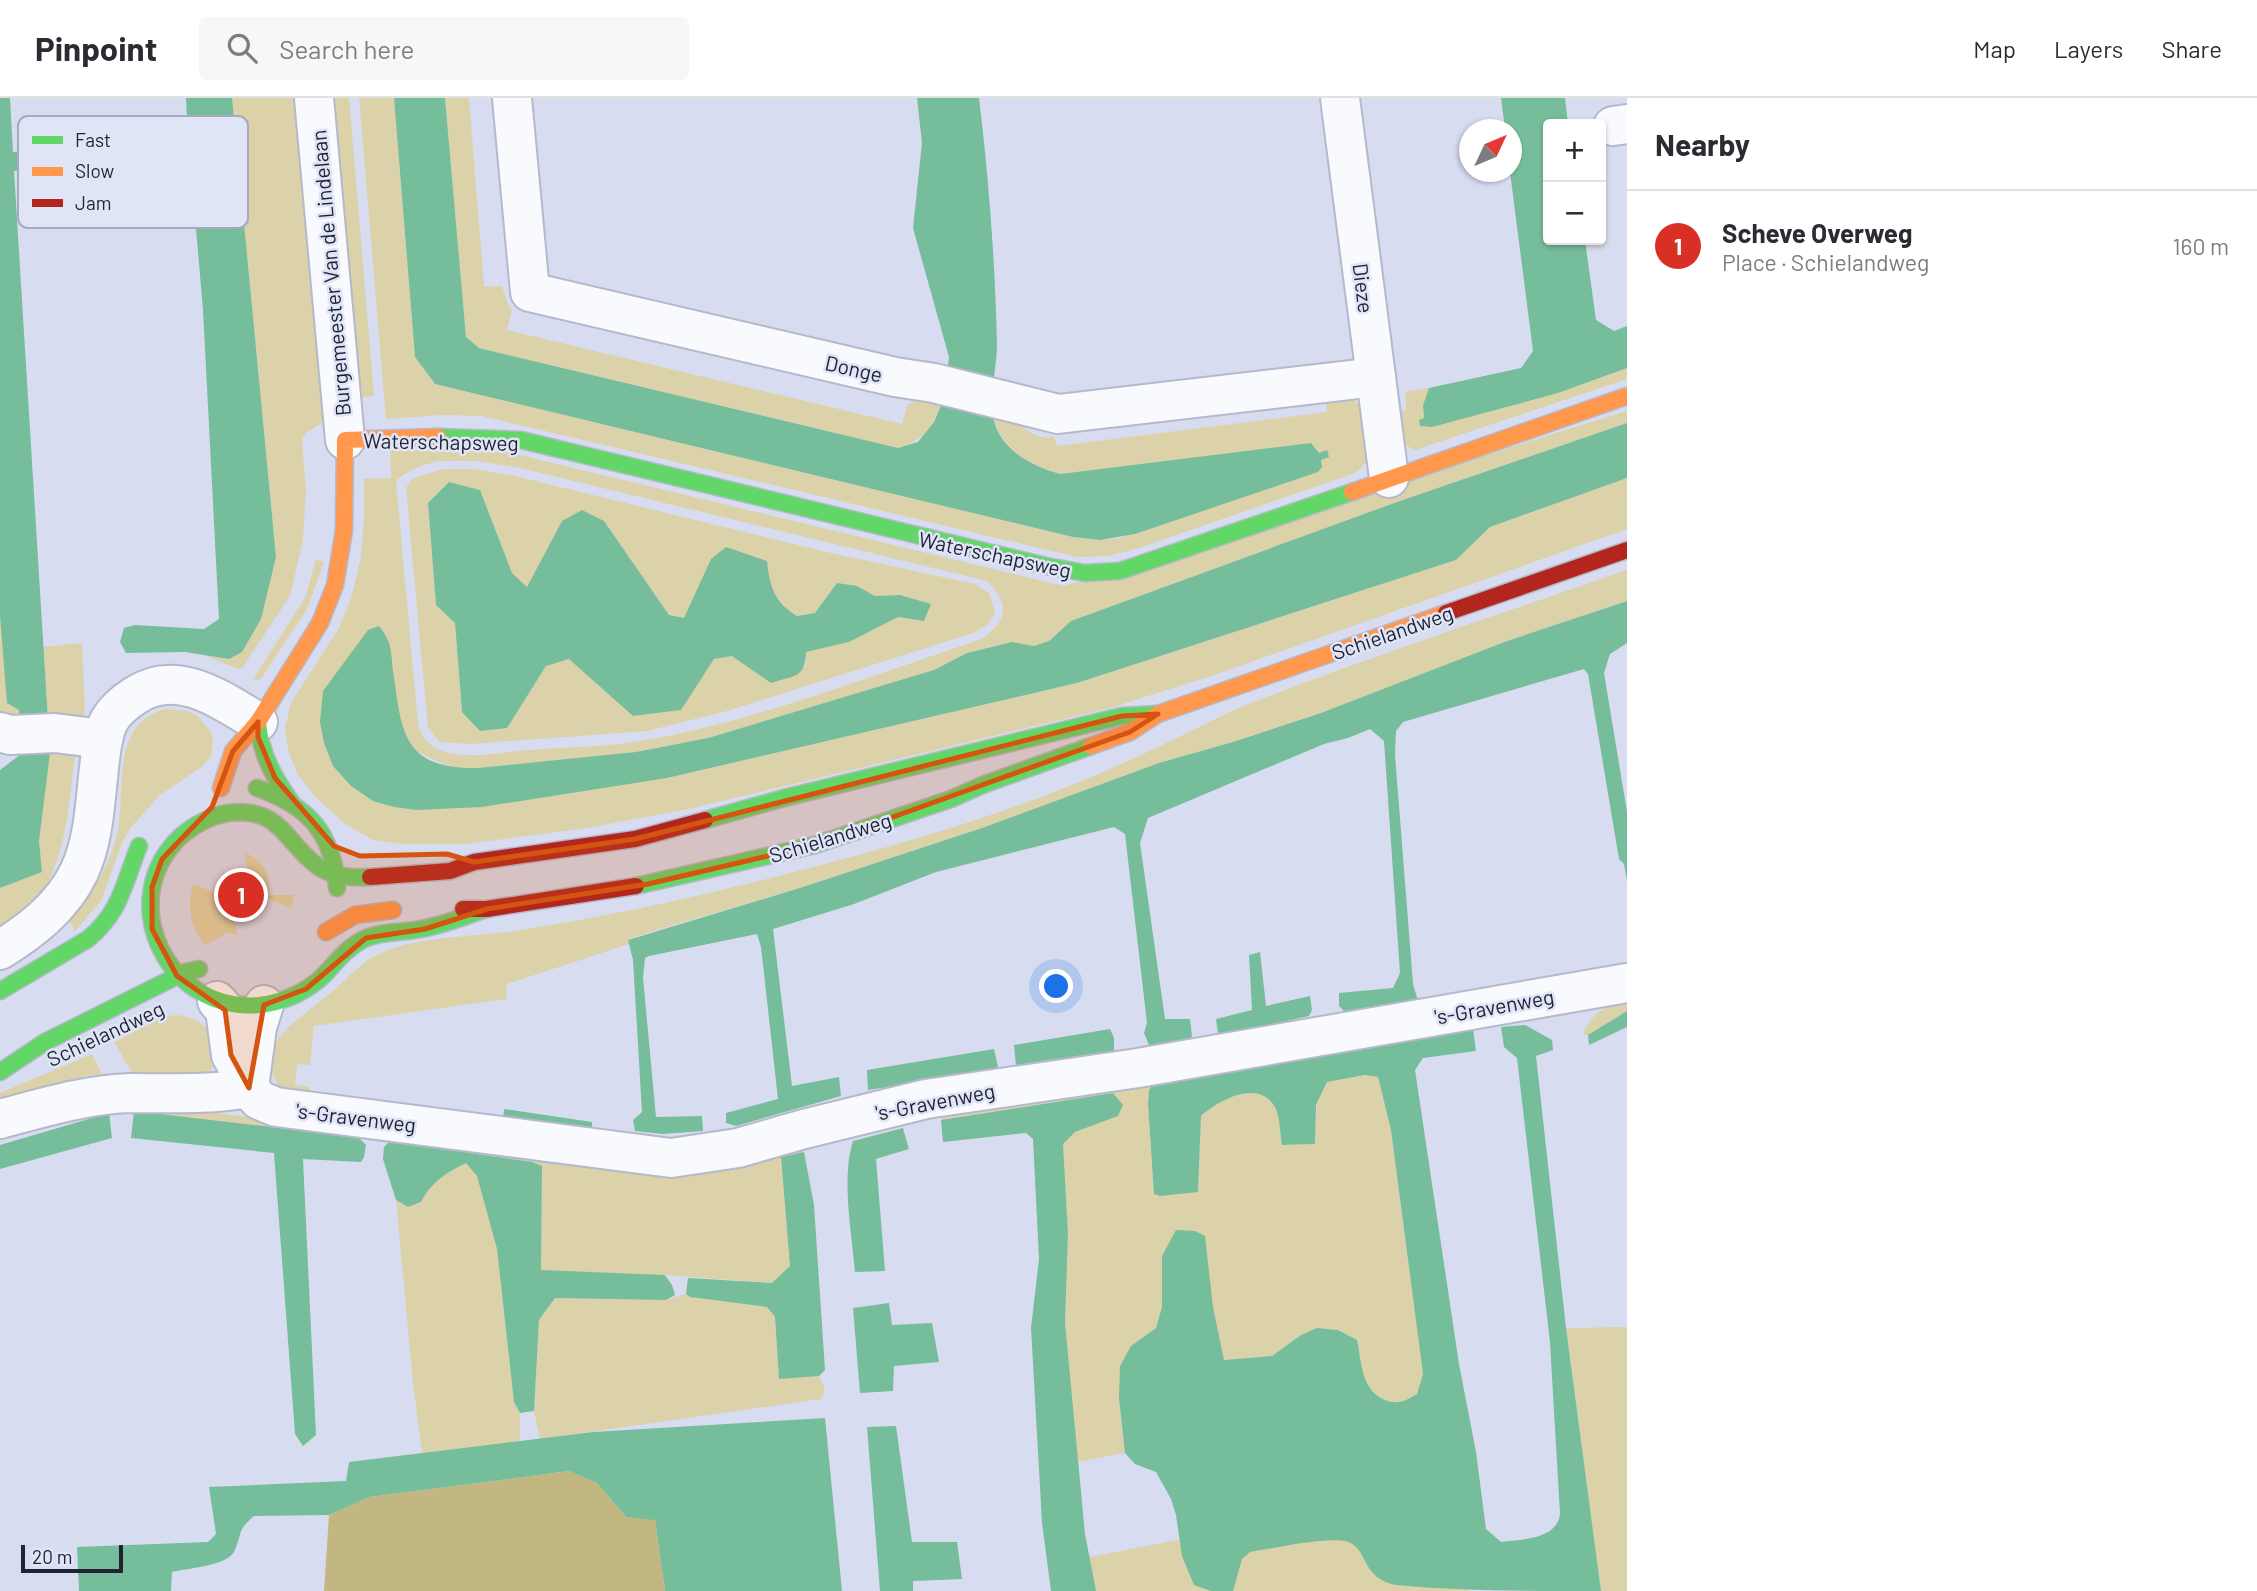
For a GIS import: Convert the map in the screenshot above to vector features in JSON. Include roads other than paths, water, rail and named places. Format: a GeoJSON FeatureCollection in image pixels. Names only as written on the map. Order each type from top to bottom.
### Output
{"type":"FeatureCollection","features":[{"type":"Feature","properties":{"kind":"main road","name":"Waterschapsweg"},"geometry":{"type":"LineString","coordinates":[[345,440],[437,437],[521,440],[982,552],[1085,573],[1119,571],[1160,559],[1627,396]]}},
{"type":"Feature","properties":{"kind":"main road","name":"Burgemeester Van de Lindelaan"},"geometry":{"type":"LineString","coordinates":[[197,824],[218,799],[213,790],[233,751],[258,722],[320,623],[335,585],[344,530],[345,440]]}},
{"type":"Feature","properties":{"kind":"main road","name":"Schielandweg"},"geometry":{"type":"LineString","coordinates":[[440,909],[487,909],[648,884],[815,845],[951,799],[985,784],[1130,732],[1158,714],[1627,550]]}},
{"type":"Feature","properties":{"kind":"main road","name":"Schielandweg"},"geometry":{"type":"LineString","coordinates":[[337,875],[349,877],[453,870],[474,862],[635,839],[788,797],[1122,716],[1158,714]]}},
{"type":"Feature","properties":{"kind":"main road"},"geometry":{"type":"LineString","coordinates":[[258,722],[258,737],[268,765],[292,803]]}},
{"type":"Feature","properties":{"kind":"main road"},"geometry":{"type":"LineString","coordinates":[[213,790],[254,788],[280,796],[312,820],[326,837],[345,852]]}},
{"type":"Feature","properties":{"kind":"main road"},"geometry":{"type":"LineString","coordinates":[[205,993],[192,988],[177,976],[155,939],[150,918],[150,897],[155,877],[168,850],[181,836],[213,816],[235,812],[266,819],[284,830],[315,864],[337,875]]}},
{"type":"Feature","properties":{"kind":"main road"},"geometry":{"type":"LineString","coordinates":[[0,991],[102,929],[121,901],[136,854],[148,833]]}},
{"type":"Feature","properties":{"kind":"main road"},"geometry":{"type":"LineString","coordinates":[[326,837],[334,855],[337,875],[335,908],[321,938],[355,915],[405,909]]}},
{"type":"Feature","properties":{"kind":"main road","name":"Schielandweg"},"geometry":{"type":"LineString","coordinates":[[447,854],[474,862]]}},
{"type":"Feature","properties":{"kind":"main road","name":"Schielandweg"},"geometry":{"type":"LineString","coordinates":[[0,1072],[45,1042],[192,970],[205,993],[233,1006],[270,993],[288,998],[306,989],[349,949],[366,938],[384,933],[425,929],[487,909]]}},
{"type":"Feature","properties":{"kind":"main road","name":"Schielandweg"},"geometry":{"type":"LineString","coordinates":[[0,1072],[40,1064]]}},
{"type":"Feature","properties":{"kind":"street","name":"Burgemeester Van de Lindelaan"},"geometry":{"type":"LineString","coordinates":[[314,98],[345,440]]}},
{"type":"Feature","properties":{"kind":"street","name":"Donge"},"geometry":{"type":"LineString","coordinates":[[512,98],[530,292],[895,377],[934,383],[1058,414],[1376,377]]}},
{"type":"Feature","properties":{"kind":"street","name":"Dieze"},"geometry":{"type":"LineString","coordinates":[[1340,98],[1389,478]]}},
{"type":"Feature","properties":{"kind":"street"},"geometry":{"type":"LineString","coordinates":[[0,950],[55,909],[79,872],[89,844],[103,738],[114,714],[128,700],[142,691],[171,684],[196,687],[258,722]]}},
{"type":"Feature","properties":{"kind":"street"},"geometry":{"type":"LineString","coordinates":[[5,734],[55,733],[103,738]]}},
{"type":"Feature","properties":{"kind":"street","name":"'s-Gravenweg"},"geometry":{"type":"LineString","coordinates":[[205,993],[225,1010],[231,1055],[249,1088],[259,1100],[276,1107],[671,1158],[738,1148],[926,1099],[1138,1068],[1627,983]]}},
{"type":"Feature","properties":{"kind":"street"},"geometry":{"type":"LineString","coordinates":[[0,1119],[81,1099],[130,1093],[221,1093],[249,1088],[257,1027],[270,993]]}},
{"type":"Feature","properties":{"kind":"place","name":"Scheve Overweg"},"geometry":{"type":"Point","coordinates":[241,895]}}]}
